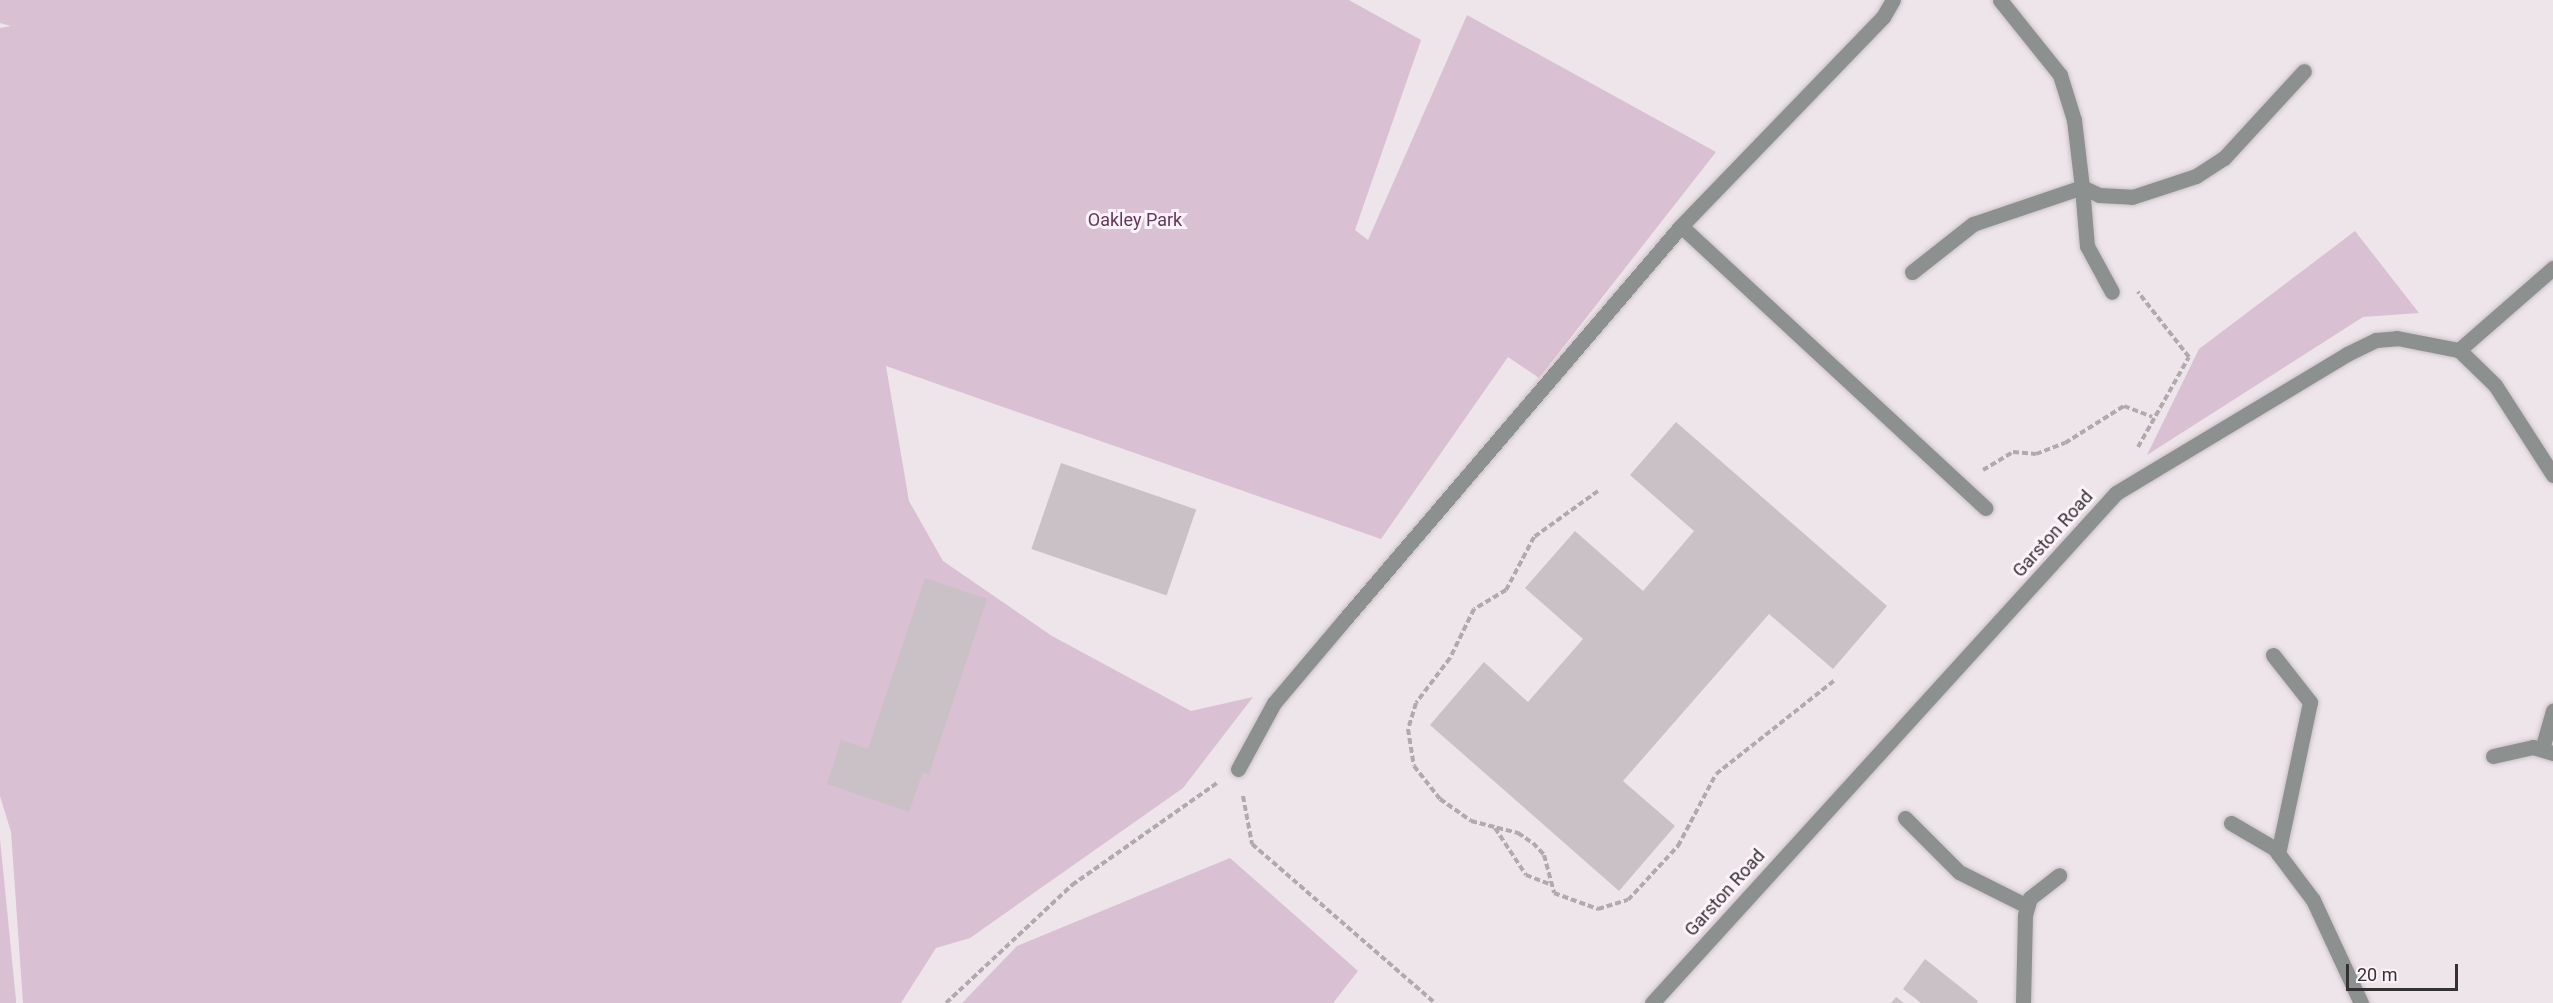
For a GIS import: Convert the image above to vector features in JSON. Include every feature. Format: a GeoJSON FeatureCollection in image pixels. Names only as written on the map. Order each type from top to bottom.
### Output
{"type":"FeatureCollection","features":[{"type":"Feature","properties":{"kind":"street"},"geometry":{"type":"LineString","coordinates":[[1238,769],[1274,703],[1681,226],[1883,17],[1893,0]]}},
{"type":"Feature","properties":{"kind":"street"},"geometry":{"type":"LineString","coordinates":[[2000,0],[2060,75],[2074,120],[2087,246],[2101,276],[2112,292]]}},
{"type":"Feature","properties":{"kind":"street"},"geometry":{"type":"LineString","coordinates":[[1912,272],[1973,224],[2082,188],[2132,196],[2196,176],[2224,158],[2304,71]]}},
{"type":"Feature","properties":{"kind":"street"},"geometry":{"type":"LineString","coordinates":[[1681,226],[1958,486],[1986,508]]}},
{"type":"Feature","properties":{"kind":"street"},"geometry":{"type":"LineString","coordinates":[[2459,350],[2553,268]]}},
{"type":"Feature","properties":{"kind":"street","name":"Garston Road"},"geometry":{"type":"LineString","coordinates":[[1652,1003],[2116,493],[2376,340],[2418,339],[2459,350],[2495,385],[2553,475]]}},
{"type":"Feature","properties":{"kind":"street"},"geometry":{"type":"LineString","coordinates":[[2273,655],[2310,702],[2278,854]]}},
{"type":"Feature","properties":{"kind":"street"},"geometry":{"type":"LineString","coordinates":[[2493,756],[2548,751],[2553,711]]}},
{"type":"Feature","properties":{"kind":"street"},"geometry":{"type":"LineString","coordinates":[[1905,818],[1959,872],[2027,906]]}},
{"type":"Feature","properties":{"kind":"street"},"geometry":{"type":"LineString","coordinates":[[2231,823],[2278,854],[2313,900],[2361,1003]]}},
{"type":"Feature","properties":{"kind":"street"},"geometry":{"type":"LineString","coordinates":[[2023,1003],[2027,906],[2042,884],[2059,875]]}},
{"type":"Feature","properties":{"kind":"path"},"geometry":{"type":"LineString","coordinates":[[2101,276],[2115,263],[2189,357],[2152,417],[2136,451],[2143,477]]}},
{"type":"Feature","properties":{"kind":"path"},"geometry":{"type":"LineString","coordinates":[[1958,486],[2013,452],[2036,454],[2066,443],[2124,406],[2152,417]]}},
{"type":"Feature","properties":{"kind":"path"},"geometry":{"type":"LineString","coordinates":[[1598,491],[1534,537],[1506,590],[1474,609],[1450,658],[1416,703],[1408,729],[1414,766],[1440,799],[1471,820],[1533,843],[1544,855],[1554,893],[1598,909],[1628,900],[1678,846],[1716,774],[1835,680]]}},
{"type":"Feature","properties":{"kind":"path"},"geometry":{"type":"LineString","coordinates":[[946,1003],[1072,885],[1238,769],[1252,844],[1435,1003]]}},
{"type":"Feature","properties":{"kind":"path"},"geometry":{"type":"LineString","coordinates":[[1495,827],[1526,875],[1550,884]]}},
{"type":"Feature","properties":{"kind":"green space","name":"Oakley Park"},"geometry":{"type":"Polygon","coordinates":[[[0,0],[1349,0],[1421,40],[1355,230],[1368,240],[1467,15],[1716,152],[1539,378],[1508,357],[1381,539],[886,366],[909,501],[943,561],[1052,636],[1191,711],[1253,697],[1183,788],[970,938],[936,948],[901,1003],[23,1003],[11,832],[0,796],[0,28],[11,26],[0,23],[0,0]]]}},
{"type":"Feature","properties":{"kind":"green space"},"geometry":{"type":"Polygon","coordinates":[[[2355,231],[2419,313],[2363,317],[2147,455],[2199,349],[2355,231]]]}},
{"type":"Feature","properties":{"kind":"green space"},"geometry":{"type":"Polygon","coordinates":[[[0,839],[16,1000],[16,1003],[0,1003],[0,839]]]}},
{"type":"Feature","properties":{"kind":"green space"},"geometry":{"type":"Polygon","coordinates":[[[1230,858],[1358,971],[1333,1003],[962,1003],[1017,946],[1230,858]]]}},
{"type":"Feature","properties":{"kind":"building"},"geometry":{"type":"Polygon","coordinates":[[[1676,422],[1887,606],[1833,669],[1769,614],[1623,781],[1675,826],[1619,891],[1430,725],[1484,662],[1528,702],[1583,639],[1525,588],[1575,531],[1643,591],[1694,531],[1630,475],[1676,422]]]}},
{"type":"Feature","properties":{"kind":"building"},"geometry":{"type":"Polygon","coordinates":[[[1061,463],[1196,510],[1167,596],[1031,549],[1061,463]]]}},
{"type":"Feature","properties":{"kind":"building"},"geometry":{"type":"Polygon","coordinates":[[[925,578],[987,599],[929,774],[923,772],[909,812],[827,784],[841,740],[868,749],[925,578]]]}},
{"type":"Feature","properties":{"kind":"building"},"geometry":{"type":"Polygon","coordinates":[[[1925,959],[1978,1001],[1977,1003],[1921,1003],[1903,989],[1925,959]]]}},
{"type":"Feature","properties":{"kind":"building"},"geometry":{"type":"Polygon","coordinates":[[[1896,997],[1904,1003],[1891,1003],[1896,997]]]}}]}
